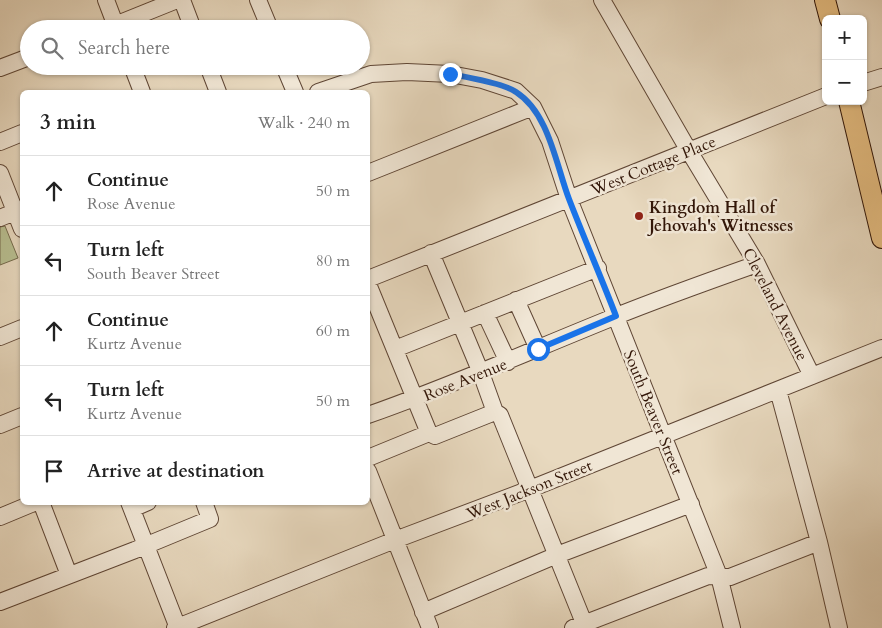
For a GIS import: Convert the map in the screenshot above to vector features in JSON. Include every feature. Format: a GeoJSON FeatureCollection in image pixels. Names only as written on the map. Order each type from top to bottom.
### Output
{"type":"FeatureCollection","features":[{"type":"Feature","properties":{"kind":"main road"},"geometry":{"type":"LineString","coordinates":[[825,0],[829,15]]}},
{"type":"Feature","properties":{"kind":"main road"},"geometry":{"type":"LineString","coordinates":[[850,105],[882,238]]}},
{"type":"Feature","properties":{"kind":"street"},"geometry":{"type":"LineString","coordinates":[[106,0],[110,20]]}},
{"type":"Feature","properties":{"kind":"street"},"geometry":{"type":"LineString","coordinates":[[129,20],[177,0]]}},
{"type":"Feature","properties":{"kind":"street"},"geometry":{"type":"LineString","coordinates":[[182,0],[190,20]]}},
{"type":"Feature","properties":{"kind":"street"},"geometry":{"type":"LineString","coordinates":[[258,0],[266,20]]}},
{"type":"Feature","properties":{"kind":"street","name":"Cleveland Avenue"},"geometry":{"type":"LineString","coordinates":[[602,0],[757,264],[812,376]]}},
{"type":"Feature","properties":{"kind":"street"},"geometry":{"type":"LineString","coordinates":[[0,68],[20,60]]}},
{"type":"Feature","properties":{"kind":"street"},"geometry":{"type":"LineString","coordinates":[[370,74],[407,72],[450,74],[482,80],[516,91],[533,107],[370,172]]}},
{"type":"Feature","properties":{"kind":"street"},"geometry":{"type":"LineString","coordinates":[[133,75],[136,90]]}},
{"type":"Feature","properties":{"kind":"street"},"geometry":{"type":"LineString","coordinates":[[211,75],[217,90]]}},
{"type":"Feature","properties":{"kind":"street"},"geometry":{"type":"LineString","coordinates":[[288,75],[294,90]]}},
{"type":"Feature","properties":{"kind":"street"},"geometry":{"type":"LineString","coordinates":[[324,90],[368,75]]}},
{"type":"Feature","properties":{"kind":"street"},"geometry":{"type":"LineString","coordinates":[[867,81],[882,77]]}},
{"type":"Feature","properties":{"kind":"street","name":"West Cottage Place"},"geometry":{"type":"LineString","coordinates":[[370,278],[822,98]]}},
{"type":"Feature","properties":{"kind":"street","name":"South Beaver Street"},"geometry":{"type":"LineString","coordinates":[[533,107],[550,141],[569,198],[719,576],[732,628]]}},
{"type":"Feature","properties":{"kind":"street"},"geometry":{"type":"LineString","coordinates":[[0,142],[20,134]]}},
{"type":"Feature","properties":{"kind":"street"},"geometry":{"type":"LineString","coordinates":[[0,173],[19,210],[0,218]]}},
{"type":"Feature","properties":{"kind":"street"},"geometry":{"type":"LineString","coordinates":[[431,254],[481,373],[495,412],[500,415],[557,555],[578,626],[708,576],[730,577],[819,542]]}},
{"type":"Feature","properties":{"kind":"street","name":"Rose Avenue"},"geometry":{"type":"LineString","coordinates":[[370,415],[481,373],[616,316],[757,264]]}},
{"type":"Feature","properties":{"kind":"street"},"geometry":{"type":"LineString","coordinates":[[396,350],[598,268]]}},
{"type":"Feature","properties":{"kind":"street"},"geometry":{"type":"LineString","coordinates":[[370,289],[429,433],[435,436],[495,412]]}},
{"type":"Feature","properties":{"kind":"street"},"geometry":{"type":"LineString","coordinates":[[516,300],[538,349]]}},
{"type":"Feature","properties":{"kind":"street"},"geometry":{"type":"LineString","coordinates":[[486,313],[508,362]]}},
{"type":"Feature","properties":{"kind":"street"},"geometry":{"type":"LineString","coordinates":[[0,337],[20,329]]}},
{"type":"Feature","properties":{"kind":"street","name":"West Jackson Street"},"geometry":{"type":"LineString","coordinates":[[177,628],[882,348]]}},
{"type":"Feature","properties":{"kind":"street"},"geometry":{"type":"LineString","coordinates":[[778,390],[819,542],[839,628]]}},
{"type":"Feature","properties":{"kind":"street"},"geometry":{"type":"LineString","coordinates":[[0,425],[20,417]]}},
{"type":"Feature","properties":{"kind":"street"},"geometry":{"type":"LineString","coordinates":[[370,457],[429,433]]}},
{"type":"Feature","properties":{"kind":"street"},"geometry":{"type":"LineString","coordinates":[[370,476],[395,540],[423,622],[557,555],[691,504]]}},
{"type":"Feature","properties":{"kind":"street"},"geometry":{"type":"LineString","coordinates":[[0,517],[29,505]]}},
{"type":"Feature","properties":{"kind":"street"},"geometry":{"type":"LineString","coordinates":[[42,505],[69,575]]}},
{"type":"Feature","properties":{"kind":"street"},"geometry":{"type":"LineString","coordinates":[[0,601],[146,546],[210,519],[205,505]]}},
{"type":"Feature","properties":{"kind":"street"},"geometry":{"type":"LineString","coordinates":[[130,506],[177,628]]}},
{"type":"Feature","properties":{"kind":"green space"},"geometry":{"type":"Polygon","coordinates":[[[5,226],[18,258],[0,265],[0,227],[5,226]]]}},
{"type":"Feature","properties":{"kind":"place","name":"Kingdom Hall of Jehovah's Witnesses"},"geometry":{"type":"Point","coordinates":[639,216]}},
{"type":"Feature","properties":{"kind":"route"},"geometry":{"type":"LineString","coordinates":[[450,74],[482,80],[516,91],[533,107],[550,141],[569,198],[616,316],[538,349]]}}]}
